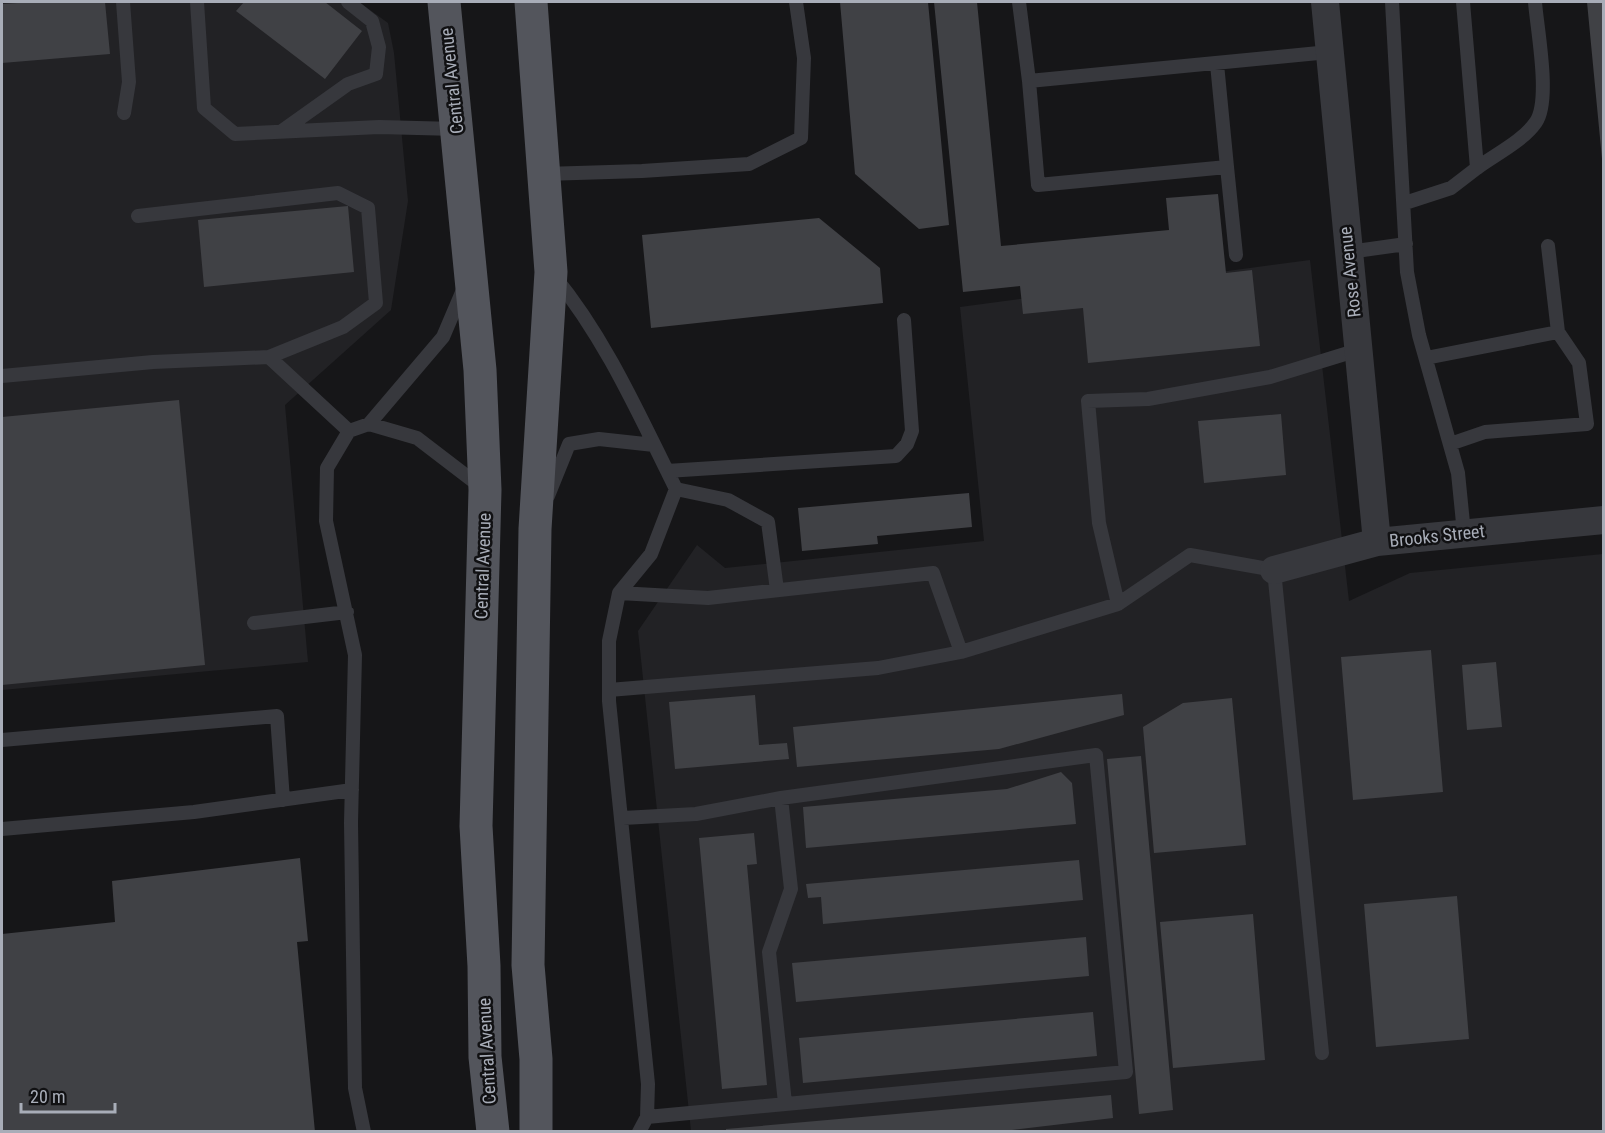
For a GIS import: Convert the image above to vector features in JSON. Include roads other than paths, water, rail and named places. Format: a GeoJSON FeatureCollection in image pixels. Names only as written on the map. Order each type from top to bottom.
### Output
{"type":"FeatureCollection","features":[{"type":"Feature","properties":{"kind":"main road","name":"Central Avenue"},"geometry":{"type":"LineString","coordinates":[[444,2],[480,370],[485,490],[476,826],[484,966],[485,1057],[493,1131]]}},
{"type":"Feature","properties":{"kind":"main road"},"geometry":{"type":"LineString","coordinates":[[531,2],[551,272],[535,529],[528,965],[536,1059],[536,1131]]}},
{"type":"Feature","properties":{"kind":"street","name":"Rose Avenue"},"geometry":{"type":"LineString","coordinates":[[1325,2],[1377,542]]}},
{"type":"Feature","properties":{"kind":"street","name":"Brooks Street"},"geometry":{"type":"LineString","coordinates":[[1274,570],[1377,542],[1604,520]]}},
{"type":"Feature","properties":{"kind":"lane"},"geometry":{"type":"LineString","coordinates":[[123,2],[129,82],[124,113]]}},
{"type":"Feature","properties":{"kind":"lane"},"geometry":{"type":"LineString","coordinates":[[197,2],[204,108],[235,134],[379,127],[456,129]]}},
{"type":"Feature","properties":{"kind":"lane"},"geometry":{"type":"LineString","coordinates":[[282,131],[348,84],[376,74],[379,47],[372,21],[348,2]]}},
{"type":"Feature","properties":{"kind":"lane"},"geometry":{"type":"LineString","coordinates":[[544,174],[749,164],[801,138],[804,58],[796,2]]}},
{"type":"Feature","properties":{"kind":"lane"},"geometry":{"type":"LineString","coordinates":[[1020,2],[1038,185],[1227,167]]}},
{"type":"Feature","properties":{"kind":"lane"},"geometry":{"type":"LineString","coordinates":[[1392,2],[1405,203],[1407,272],[1426,358],[1458,473],[1464,533]]}},
{"type":"Feature","properties":{"kind":"lane"},"geometry":{"type":"LineString","coordinates":[[1463,2],[1477,168]]}},
{"type":"Feature","properties":{"kind":"lane"},"geometry":{"type":"LineString","coordinates":[[1405,203],[1451,188],[1525,134],[1539,115],[1542,92],[1535,2]]}},
{"type":"Feature","properties":{"kind":"lane"},"geometry":{"type":"LineString","coordinates":[[1029,81],[1329,52]]}},
{"type":"Feature","properties":{"kind":"lane"},"geometry":{"type":"LineString","coordinates":[[1217,64],[1236,255]]}},
{"type":"Feature","properties":{"kind":"lane"},"geometry":{"type":"LineString","coordinates":[[2,376],[153,362],[269,357],[343,327],[376,303],[368,208],[338,193],[138,216]]}},
{"type":"Feature","properties":{"kind":"lane"},"geometry":{"type":"LineString","coordinates":[[1348,252],[1406,244]]}},
{"type":"Feature","properties":{"kind":"lane"},"geometry":{"type":"LineString","coordinates":[[1450,444],[1485,432],[1587,424],[1580,363],[1558,332],[1548,246]]}},
{"type":"Feature","properties":{"kind":"lane"},"geometry":{"type":"LineString","coordinates":[[551,272],[571,296],[617,373],[676,489],[651,554],[619,593],[609,641],[609,690],[648,1084],[647,1117],[639,1131]]}},
{"type":"Feature","properties":{"kind":"lane"},"geometry":{"type":"LineString","coordinates":[[364,1131],[355,1088],[352,790],[355,655],[326,521],[327,468],[349,432],[369,424],[443,337],[470,274]]}},
{"type":"Feature","properties":{"kind":"lane"},"geometry":{"type":"LineString","coordinates":[[667,471],[896,456],[907,444],[912,431],[904,320]]}},
{"type":"Feature","properties":{"kind":"lane"},"geometry":{"type":"LineString","coordinates":[[1426,358],[1558,332]]}},
{"type":"Feature","properties":{"kind":"lane"},"geometry":{"type":"LineString","coordinates":[[1118,604],[1099,523],[1088,401],[1148,399],[1236,383],[1269,376],[1358,350]]}},
{"type":"Feature","properties":{"kind":"lane"},"geometry":{"type":"LineString","coordinates":[[269,357],[349,432]]}},
{"type":"Feature","properties":{"kind":"lane"},"geometry":{"type":"LineString","coordinates":[[369,424],[417,438],[485,490]]}},
{"type":"Feature","properties":{"kind":"lane"},"geometry":{"type":"LineString","coordinates":[[535,529],[569,444],[599,439],[654,445]]}},
{"type":"Feature","properties":{"kind":"lane"},"geometry":{"type":"LineString","coordinates":[[676,489],[728,500],[768,522],[777,590]]}},
{"type":"Feature","properties":{"kind":"lane"},"geometry":{"type":"LineString","coordinates":[[609,690],[878,668],[961,652],[1118,604],[1190,555],[1274,570],[1322,1053]]}},
{"type":"Feature","properties":{"kind":"lane"},"geometry":{"type":"LineString","coordinates":[[619,593],[708,598],[933,573],[961,652]]}},
{"type":"Feature","properties":{"kind":"lane"},"geometry":{"type":"LineString","coordinates":[[254,623],[347,612]]}},
{"type":"Feature","properties":{"kind":"lane"},"geometry":{"type":"LineString","coordinates":[[2,740],[277,716],[283,800]]}},
{"type":"Feature","properties":{"kind":"lane"},"geometry":{"type":"LineString","coordinates":[[623,818],[696,814],[782,798],[1096,755],[1126,1072],[647,1117]]}},
{"type":"Feature","properties":{"kind":"lane"},"geometry":{"type":"LineString","coordinates":[[2,829],[194,812],[352,790]]}},
{"type":"Feature","properties":{"kind":"lane"},"geometry":{"type":"LineString","coordinates":[[782,798],[791,889],[769,952],[785,1104]]}}]}
